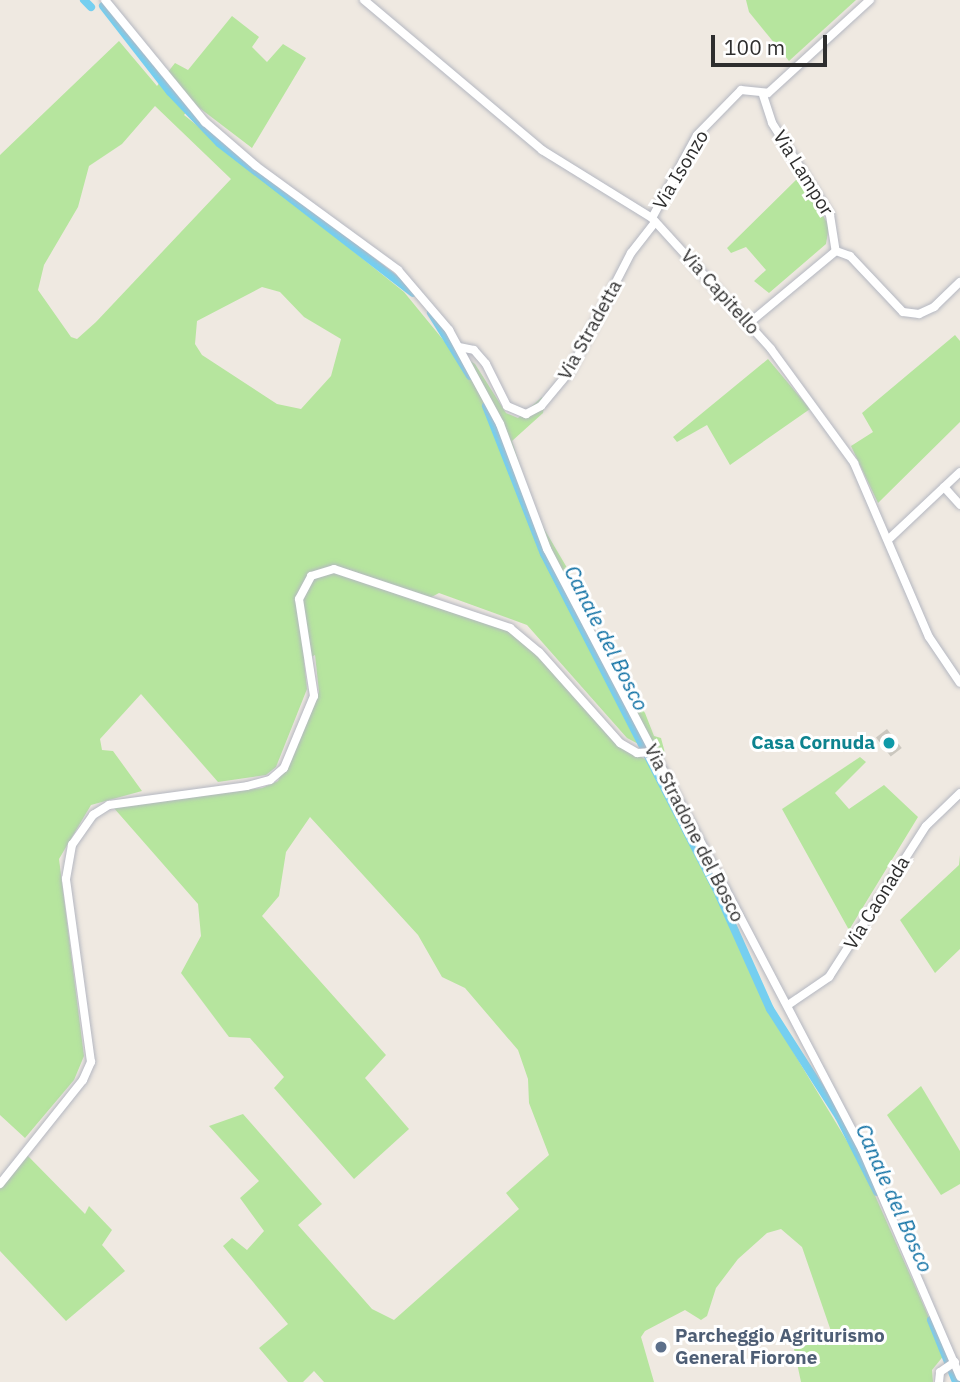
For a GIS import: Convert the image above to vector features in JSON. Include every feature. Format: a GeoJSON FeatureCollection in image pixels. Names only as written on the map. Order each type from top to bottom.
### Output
{"type":"FeatureCollection","features":[{"type":"Feature","properties":{"kind":"street","name":"Via Stradone del Bosco"},"geometry":{"type":"LineString","coordinates":[[105,0],[205,122],[398,270],[435,309],[459,347],[500,424],[547,549],[649,753],[788,1005],[878,1183],[950,1364],[960,1377]]}},
{"type":"Feature","properties":{"kind":"street","name":"Via Capitello"},"geometry":{"type":"LineString","coordinates":[[364,0],[542,150],[654,220],[748,324],[835,433],[890,538],[929,637],[960,683]]}},
{"type":"Feature","properties":{"kind":"street"},"geometry":{"type":"LineString","coordinates":[[763,95],[870,0]]}},
{"type":"Feature","properties":{"kind":"street","name":"Via Isonzo"},"geometry":{"type":"LineString","coordinates":[[654,220],[697,135],[741,90],[763,95]]}},
{"type":"Feature","properties":{"kind":"street","name":"Via Lampor"},"geometry":{"type":"LineString","coordinates":[[763,95],[772,122],[830,215],[836,251]]}},
{"type":"Feature","properties":{"kind":"street","name":"Via Stradetta"},"geometry":{"type":"LineString","coordinates":[[459,347],[474,350],[499,397],[516,412],[541,406],[560,385],[638,241],[654,220]]}},
{"type":"Feature","properties":{"kind":"street"},"geometry":{"type":"LineString","coordinates":[[748,324],[836,251],[850,256],[903,312],[919,314],[934,307],[960,282]]}},
{"type":"Feature","properties":{"kind":"street"},"geometry":{"type":"LineString","coordinates":[[890,538],[960,472]]}},
{"type":"Feature","properties":{"kind":"street"},"geometry":{"type":"LineString","coordinates":[[944,487],[960,505]]}},
{"type":"Feature","properties":{"kind":"street"},"geometry":{"type":"LineString","coordinates":[[0,1184],[83,1080],[91,1062],[66,878],[72,845],[93,814],[110,806],[247,786],[270,780],[284,768],[314,696],[299,599],[311,576],[334,569],[510,628],[539,652],[620,743],[649,753]]}},
{"type":"Feature","properties":{"kind":"street","name":"Via Caonada"},"geometry":{"type":"LineString","coordinates":[[788,1005],[830,977],[926,826],[960,793]]}},
{"type":"Feature","properties":{"kind":"street"},"geometry":{"type":"LineString","coordinates":[[939,1382],[950,1364]]}},
{"type":"Feature","properties":{"kind":"green space"},"geometry":{"type":"Polygon","coordinates":[[[746,0],[856,0],[789,61],[749,12],[746,0]]]}},
{"type":"Feature","properties":{"kind":"green space"},"geometry":{"type":"Polygon","coordinates":[[[232,16],[259,37],[252,47],[267,62],[283,44],[306,58],[252,148],[193,103],[184,115],[404,292],[449,347],[475,364],[506,413],[518,418],[542,397],[545,402],[543,413],[512,441],[536,515],[573,578],[603,652],[645,713],[654,736],[661,738],[665,753],[661,756],[627,738],[527,625],[439,593],[426,600],[500,626],[529,642],[613,741],[652,763],[740,939],[774,1020],[862,1166],[945,1354],[932,1370],[933,1382],[801,1382],[794,1349],[833,1337],[802,1247],[781,1229],[767,1233],[738,1259],[716,1288],[707,1316],[701,1320],[685,1310],[645,1331],[641,1337],[654,1382],[324,1382],[314,1371],[303,1382],[288,1382],[259,1348],[288,1324],[223,1246],[232,1238],[247,1250],[264,1231],[240,1198],[259,1181],[209,1126],[243,1114],[322,1204],[298,1225],[372,1309],[394,1320],[519,1209],[506,1193],[549,1155],[529,1103],[528,1079],[518,1050],[465,988],[442,977],[418,935],[310,817],[286,852],[279,896],[262,916],[386,1055],[365,1078],[409,1129],[354,1179],[274,1088],[284,1077],[250,1038],[229,1037],[181,973],[201,936],[198,904],[113,807],[262,788],[278,781],[319,692],[315,655],[304,661],[307,689],[276,767],[266,775],[218,782],[141,694],[100,739],[102,750],[113,751],[142,791],[91,805],[59,859],[84,1056],[74,1080],[25,1138],[0,1115],[0,155],[119,41],[157,86],[175,63],[188,70],[232,16]],[[155,106],[122,144],[89,166],[78,207],[44,265],[38,290],[71,337],[77,339],[96,322],[231,179],[155,106]],[[262,287],[197,321],[195,344],[202,355],[277,404],[301,409],[331,376],[341,339],[304,317],[280,292],[262,287]]]}},
{"type":"Feature","properties":{"kind":"green space"},"geometry":{"type":"Polygon","coordinates":[[[800,176],[829,226],[826,244],[769,293],[754,281],[766,270],[746,247],[731,253],[727,248],[800,176]]]}},
{"type":"Feature","properties":{"kind":"green space"},"geometry":{"type":"Polygon","coordinates":[[[955,335],[960,341],[960,422],[878,503],[851,446],[873,432],[862,413],[955,335]]]}},
{"type":"Feature","properties":{"kind":"green space"},"geometry":{"type":"Polygon","coordinates":[[[768,359],[810,409],[730,465],[707,425],[677,442],[673,437],[768,359]]]}},
{"type":"Feature","properties":{"kind":"green space"},"geometry":{"type":"Polygon","coordinates":[[[860,757],[866,762],[835,793],[849,809],[884,785],[918,817],[849,930],[782,809],[860,757]]]}},
{"type":"Feature","properties":{"kind":"green space"},"geometry":{"type":"Polygon","coordinates":[[[960,855],[960,949],[935,973],[900,920],[959,865],[960,855]]]}},
{"type":"Feature","properties":{"kind":"green space"},"geometry":{"type":"Polygon","coordinates":[[[921,1086],[960,1151],[960,1184],[941,1195],[887,1115],[921,1086]]]}},
{"type":"Feature","properties":{"kind":"green space"},"geometry":{"type":"Polygon","coordinates":[[[26,1154],[85,1214],[89,1206],[112,1230],[102,1245],[125,1271],[66,1321],[0,1251],[0,1185],[26,1154]]]}},
{"type":"Feature","properties":{"kind":"building","name":"Casa Cornuda"},"geometry":{"type":"Polygon","coordinates":[[[887,729],[902,748],[891,757],[876,738],[887,729]]]}},
{"type":"Feature","properties":{"kind":"waterway","name":"Canale del Bosco"},"geometry":{"type":"LineString","coordinates":[[84,0],[91,7]]}},
{"type":"Feature","properties":{"kind":"waterway","name":"Canale del Bosco"},"geometry":{"type":"LineString","coordinates":[[103,6],[170,92],[219,143],[413,293]]}},
{"type":"Feature","properties":{"kind":"waterway","name":"Canale del Bosco"},"geometry":{"type":"LineString","coordinates":[[431,313],[470,376]]}},
{"type":"Feature","properties":{"kind":"waterway","name":"Canale del Bosco"},"geometry":{"type":"LineString","coordinates":[[486,406],[544,554],[719,895],[770,1009],[839,1117],[877,1192]]}},
{"type":"Feature","properties":{"kind":"waterway","name":"Canale del Bosco"},"geometry":{"type":"LineString","coordinates":[[931,1320],[956,1382]]}},
{"type":"Feature","properties":{"kind":"place","name":"Casa Cornuda"},"geometry":{"type":"Point","coordinates":[889,743]}},
{"type":"Feature","properties":{"kind":"place","name":"Parcheggio Agriturismo General Fiorone"},"geometry":{"type":"Point","coordinates":[661,1347]}}]}
